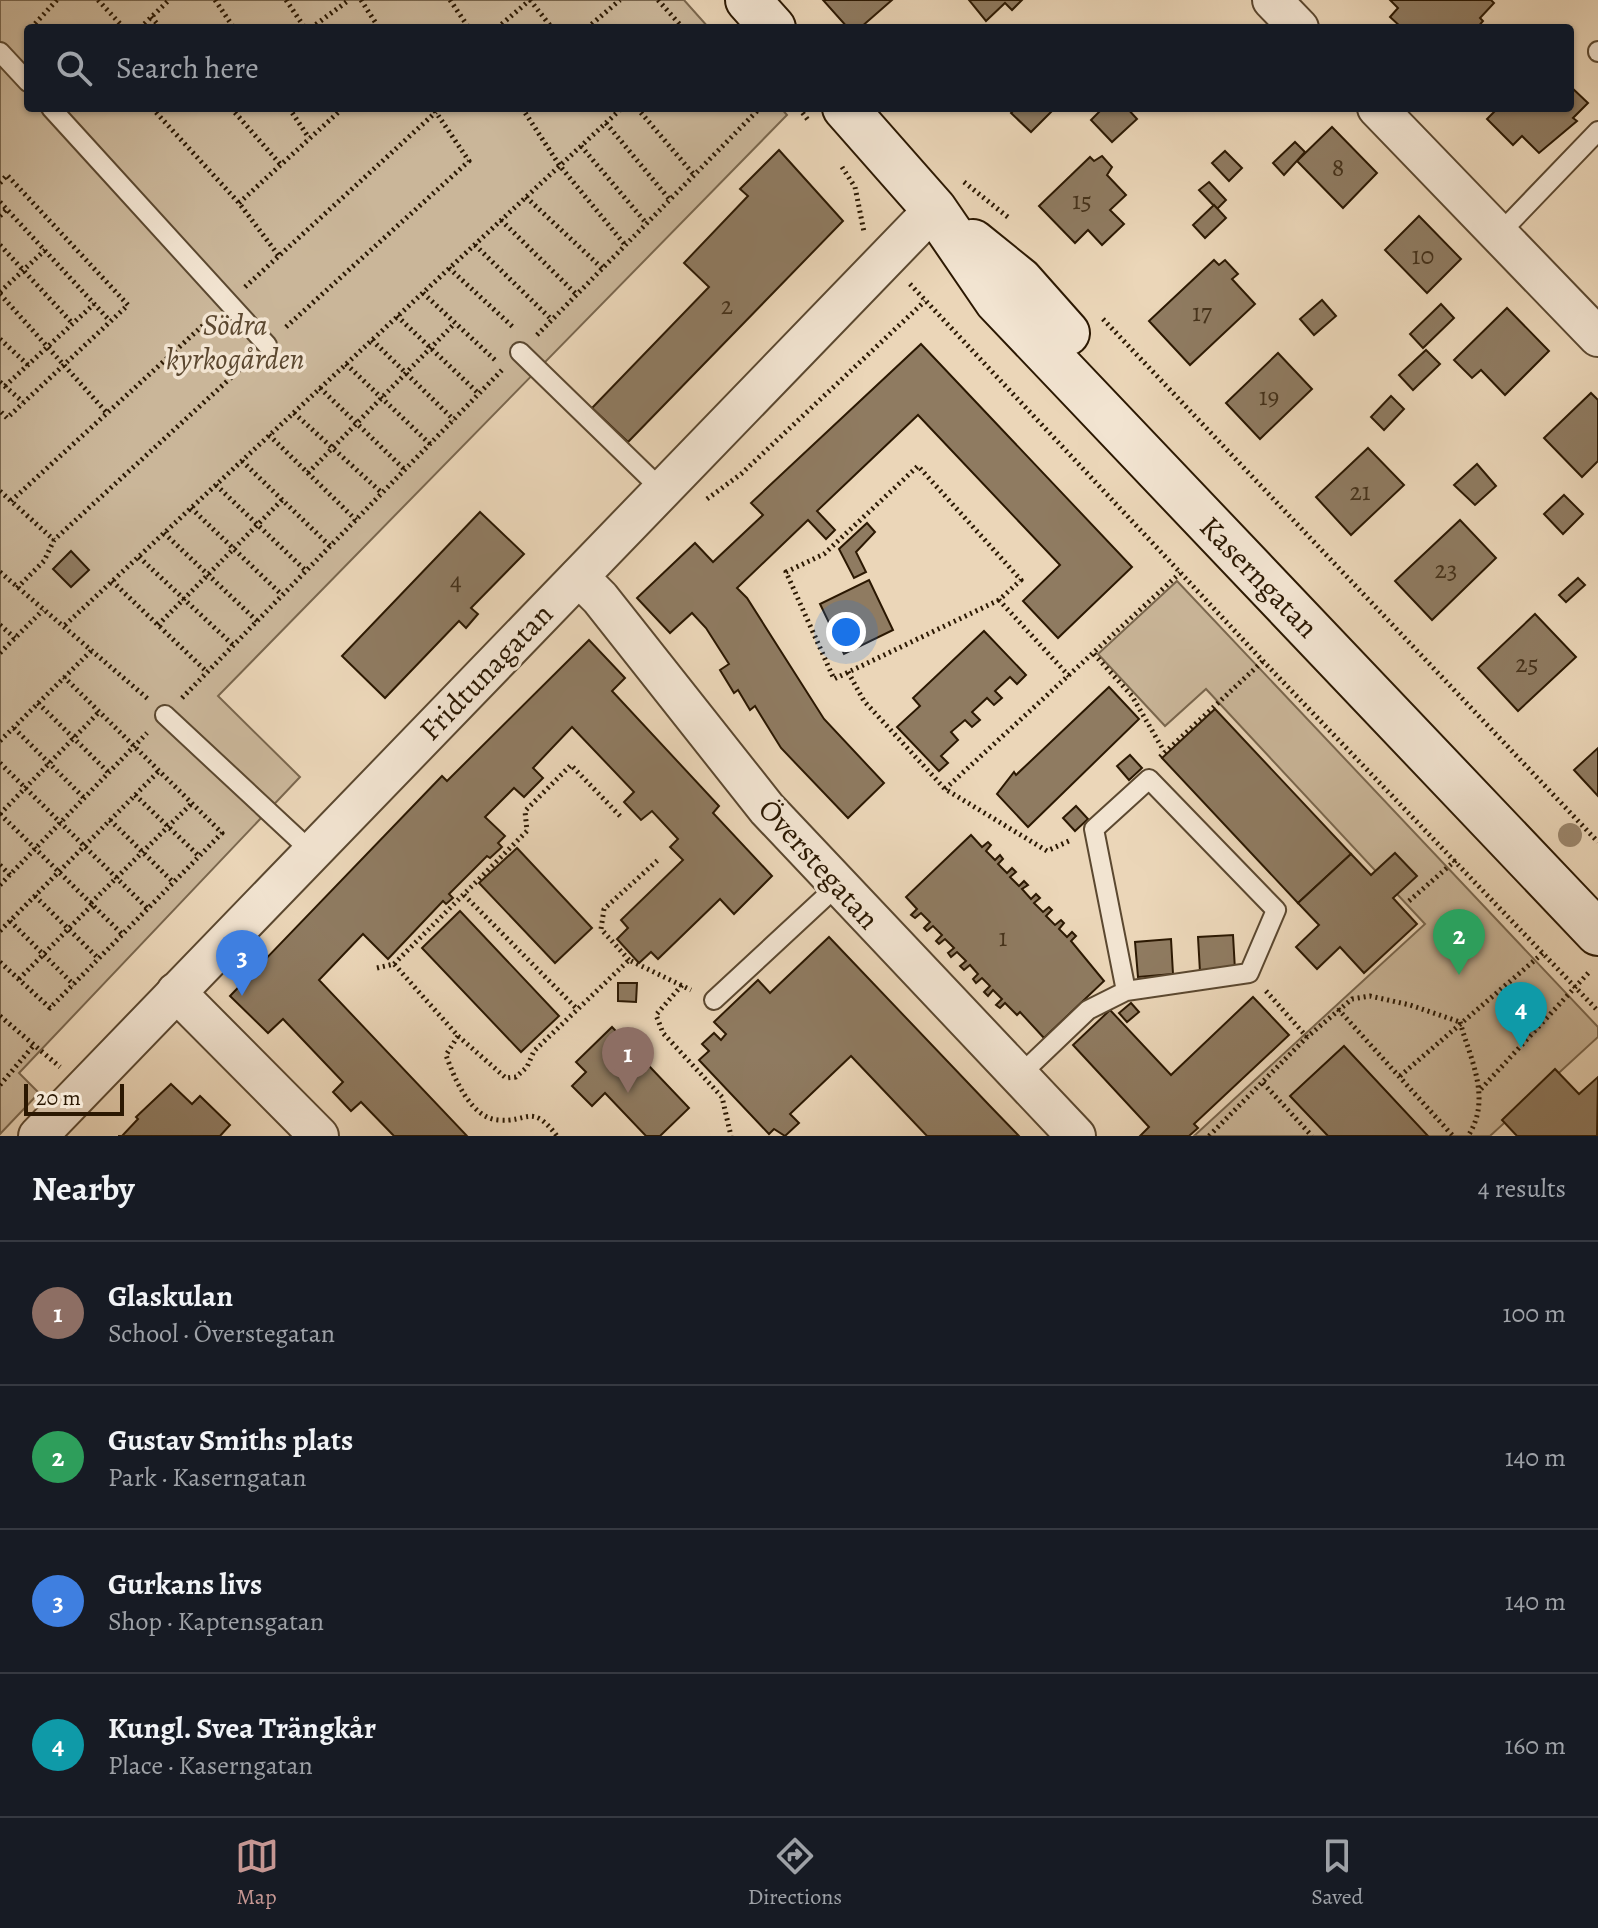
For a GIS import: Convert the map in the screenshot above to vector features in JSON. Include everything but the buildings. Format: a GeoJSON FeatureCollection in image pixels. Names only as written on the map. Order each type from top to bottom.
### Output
{"type":"FeatureCollection","features":[{"type":"Feature","properties":{"kind":"main road"},"geometry":{"type":"LineString","coordinates":[[748,0],[769,24]]}},
{"type":"Feature","properties":{"kind":"main road","name":"Kaserngatan"},"geometry":{"type":"LineString","coordinates":[[831,119],[948,195],[997,301],[1593,909]]}},
{"type":"Feature","properties":{"kind":"street"},"geometry":{"type":"LineString","coordinates":[[1272,0],[1295,24]]}},
{"type":"Feature","properties":{"kind":"street"},"geometry":{"type":"LineString","coordinates":[[1381,112],[1598,337]]}},
{"type":"Feature","properties":{"kind":"street","name":"Fridtunagatan"},"geometry":{"type":"LineString","coordinates":[[38,1136],[948,195]]}},
{"type":"Feature","properties":{"kind":"street","name":"Överstegatan"},"geometry":{"type":"LineString","coordinates":[[579,577],[609,609],[767,809],[1076,1136]]}},
{"type":"Feature","properties":{"kind":"street"},"geometry":{"type":"LineString","coordinates":[[176,992],[319,1136]]}},
{"type":"Feature","properties":{"kind":"lane"},"geometry":{"type":"LineString","coordinates":[[0,52],[24,78]]}},
{"type":"Feature","properties":{"kind":"lane"},"geometry":{"type":"LineString","coordinates":[[55,112],[267,345]]}},
{"type":"Feature","properties":{"kind":"lane"},"geometry":{"type":"LineString","coordinates":[[1499,234],[1598,131]]}},
{"type":"Feature","properties":{"kind":"lane"},"geometry":{"type":"LineString","coordinates":[[524,348],[662,490]]}},
{"type":"Feature","properties":{"kind":"lane"},"geometry":{"type":"LineString","coordinates":[[165,715],[312,852]]}},
{"type":"Feature","properties":{"kind":"lane"},"geometry":{"type":"LineString","coordinates":[[1020,1075],[1088,1010],[1126,991],[1249,973],[1276,910],[1149,779],[1094,829],[1126,991]]}},
{"type":"Feature","properties":{"kind":"lane"},"geometry":{"type":"LineString","coordinates":[[714,1000],[837,886]]}},
{"type":"Feature","properties":{"kind":"path"},"geometry":{"type":"LineString","coordinates":[[35,24],[57,0]]}},
{"type":"Feature","properties":{"kind":"path"},"geometry":{"type":"LineString","coordinates":[[98,0],[120,24]]}},
{"type":"Feature","properties":{"kind":"path"},"geometry":{"type":"LineString","coordinates":[[144,24],[169,0]]}},
{"type":"Feature","properties":{"kind":"path"},"geometry":{"type":"LineString","coordinates":[[215,0],[231,24]]}},
{"type":"Feature","properties":{"kind":"path"},"geometry":{"type":"LineString","coordinates":[[286,0],[302,24]]}},
{"type":"Feature","properties":{"kind":"path"},"geometry":{"type":"LineString","coordinates":[[316,24],[349,0]]}},
{"type":"Feature","properties":{"kind":"path"},"geometry":{"type":"LineString","coordinates":[[361,0],[376,24]]}},
{"type":"Feature","properties":{"kind":"path"},"geometry":{"type":"LineString","coordinates":[[450,0],[466,24]]}},
{"type":"Feature","properties":{"kind":"path"},"geometry":{"type":"LineString","coordinates":[[502,24],[530,0],[549,24]]}},
{"type":"Feature","properties":{"kind":"path"},"geometry":{"type":"LineString","coordinates":[[592,24],[620,0]]}},
{"type":"Feature","properties":{"kind":"path"},"geometry":{"type":"LineString","coordinates":[[658,0],[679,24]]}},
{"type":"Feature","properties":{"kind":"path"},"geometry":{"type":"LineString","coordinates":[[151,17],[157,24]]}},
{"type":"Feature","properties":{"kind":"path"},"geometry":{"type":"LineString","coordinates":[[156,112],[239,203],[279,256]]}},
{"type":"Feature","properties":{"kind":"path"},"geometry":{"type":"LineString","coordinates":[[235,112],[281,165]]}},
{"type":"Feature","properties":{"kind":"path"},"geometry":{"type":"LineString","coordinates":[[292,112],[309,138]]}},
{"type":"Feature","properties":{"kind":"path"},"geometry":{"type":"LineString","coordinates":[[239,203],[338,112]]}},
{"type":"Feature","properties":{"kind":"path"},"geometry":{"type":"LineString","coordinates":[[436,112],[469,161]]}},
{"type":"Feature","properties":{"kind":"path"},"geometry":{"type":"LineString","coordinates":[[525,112],[560,166],[626,246]]}},
{"type":"Feature","properties":{"kind":"path"},"geometry":{"type":"LineString","coordinates":[[65,625],[618,112]]}},
{"type":"Feature","properties":{"kind":"path"},"geometry":{"type":"LineString","coordinates":[[640,112],[695,176]]}},
{"type":"Feature","properties":{"kind":"path"},"geometry":{"type":"LineString","coordinates":[[0,885],[754,112]]}},
{"type":"Feature","properties":{"kind":"path"},"geometry":{"type":"LineString","coordinates":[[811,112],[831,119]]}},
{"type":"Feature","properties":{"kind":"path"},"geometry":{"type":"LineString","coordinates":[[606,123],[670,200]]}},
{"type":"Feature","properties":{"kind":"path"},"geometry":{"type":"LineString","coordinates":[[581,146],[647,224]]}},
{"type":"Feature","properties":{"kind":"path"},"geometry":{"type":"LineString","coordinates":[[840,165],[855,187],[864,235],[1263,661],[1598,1011]]}},
{"type":"Feature","properties":{"kind":"path"},"geometry":{"type":"LineString","coordinates":[[0,183],[7,175],[128,305],[7,418],[0,411]]}},
{"type":"Feature","properties":{"kind":"path"},"geometry":{"type":"LineString","coordinates":[[948,195],[1011,220]]}},
{"type":"Feature","properties":{"kind":"path"},"geometry":{"type":"LineString","coordinates":[[526,197],[603,269]]}},
{"type":"Feature","properties":{"kind":"path"},"geometry":{"type":"LineString","coordinates":[[0,202],[110,321]]}},
{"type":"Feature","properties":{"kind":"path"},"geometry":{"type":"LineString","coordinates":[[0,216],[7,209]]}},
{"type":"Feature","properties":{"kind":"path"},"geometry":{"type":"LineString","coordinates":[[501,220],[577,295]]}},
{"type":"Feature","properties":{"kind":"path"},"geometry":{"type":"LineString","coordinates":[[0,245],[73,324]]}},
{"type":"Feature","properties":{"kind":"path"},"geometry":{"type":"LineString","coordinates":[[475,245],[552,320]]}},
{"type":"Feature","properties":{"kind":"path"},"geometry":{"type":"LineString","coordinates":[[45,250],[0,294],[107,413]]}},
{"type":"Feature","properties":{"kind":"path"},"geometry":{"type":"LineString","coordinates":[[449,268],[524,348]]}},
{"type":"Feature","properties":{"kind":"path"},"geometry":{"type":"LineString","coordinates":[[423,293],[504,369]]}},
{"type":"Feature","properties":{"kind":"path"},"geometry":{"type":"LineString","coordinates":[[23,403],[2,384],[28,365],[94,304]]}},
{"type":"Feature","properties":{"kind":"path"},"geometry":{"type":"LineString","coordinates":[[1095,310],[1598,842]]}},
{"type":"Feature","properties":{"kind":"path"},"geometry":{"type":"LineString","coordinates":[[397,316],[479,394]]}},
{"type":"Feature","properties":{"kind":"path"},"geometry":{"type":"LineString","coordinates":[[308,473],[455,323]]}},
{"type":"Feature","properties":{"kind":"path"},"geometry":{"type":"LineString","coordinates":[[0,339],[28,365]]}},
{"type":"Feature","properties":{"kind":"path"},"geometry":{"type":"LineString","coordinates":[[372,340],[454,420]]}},
{"type":"Feature","properties":{"kind":"path"},"geometry":{"type":"LineString","coordinates":[[346,364],[430,444]]}},
{"type":"Feature","properties":{"kind":"path"},"geometry":{"type":"LineString","coordinates":[[320,388],[405,470]]}},
{"type":"Feature","properties":{"kind":"path"},"geometry":{"type":"LineString","coordinates":[[294,413],[382,494]]}},
{"type":"Feature","properties":{"kind":"path"},"geometry":{"type":"LineString","coordinates":[[269,435],[356,520]]}},
{"type":"Feature","properties":{"kind":"path"},"geometry":{"type":"LineString","coordinates":[[242,461],[330,546]]}},
{"type":"Feature","properties":{"kind":"path"},"geometry":{"type":"LineString","coordinates":[[918,466],[1021,580],[999,600],[834,679],[786,572],[824,554],[918,466]]}},
{"type":"Feature","properties":{"kind":"path"},"geometry":{"type":"LineString","coordinates":[[216,485],[306,571]]}},
{"type":"Feature","properties":{"kind":"path"},"geometry":{"type":"LineString","coordinates":[[0,491],[54,540],[44,561],[17,588]]}},
{"type":"Feature","properties":{"kind":"path"},"geometry":{"type":"LineString","coordinates":[[158,625],[282,500]]}},
{"type":"Feature","properties":{"kind":"path"},"geometry":{"type":"LineString","coordinates":[[191,508],[282,595]]}},
{"type":"Feature","properties":{"kind":"path"},"geometry":{"type":"LineString","coordinates":[[164,533],[257,621]]}},
{"type":"Feature","properties":{"kind":"path"},"geometry":{"type":"LineString","coordinates":[[139,557],[233,645]]}},
{"type":"Feature","properties":{"kind":"path"},"geometry":{"type":"LineString","coordinates":[[0,572],[65,625],[165,715]]}},
{"type":"Feature","properties":{"kind":"path"},"geometry":{"type":"LineString","coordinates":[[945,789],[1180,573]]}},
{"type":"Feature","properties":{"kind":"path"},"geometry":{"type":"LineString","coordinates":[[112,581],[207,672]]}},
{"type":"Feature","properties":{"kind":"path"},"geometry":{"type":"LineString","coordinates":[[999,600],[1069,676]]}},
{"type":"Feature","properties":{"kind":"path"},"geometry":{"type":"LineString","coordinates":[[0,653],[43,610]]}},
{"type":"Feature","properties":{"kind":"path"},"geometry":{"type":"LineString","coordinates":[[0,625],[15,638]]}},
{"type":"Feature","properties":{"kind":"path"},"geometry":{"type":"LineString","coordinates":[[0,741],[92,650]]}},
{"type":"Feature","properties":{"kind":"path"},"geometry":{"type":"LineString","coordinates":[[1094,654],[1132,696],[1164,751],[1263,661]]}},
{"type":"Feature","properties":{"kind":"path"},"geometry":{"type":"LineString","coordinates":[[848,672],[864,701],[945,789],[1047,851],[1094,829]]}},
{"type":"Feature","properties":{"kind":"path"},"geometry":{"type":"LineString","coordinates":[[0,962],[50,1008],[222,833],[64,677]]}},
{"type":"Feature","properties":{"kind":"path"},"geometry":{"type":"LineString","coordinates":[[38,703],[109,773]]}},
{"type":"Feature","properties":{"kind":"path"},"geometry":{"type":"LineString","coordinates":[[99,712],[0,814],[123,935]]}},
{"type":"Feature","properties":{"kind":"path"},"geometry":{"type":"LineString","coordinates":[[14,728],[84,798]]}},
{"type":"Feature","properties":{"kind":"path"},"geometry":{"type":"LineString","coordinates":[[0,763],[148,909]]}},
{"type":"Feature","properties":{"kind":"path"},"geometry":{"type":"LineString","coordinates":[[377,968],[394,964],[527,831],[525,811],[571,765],[622,818]]}},
{"type":"Feature","properties":{"kind":"path"},"geometry":{"type":"LineString","coordinates":[[0,931],[159,771]]}},
{"type":"Feature","properties":{"kind":"path"},"geometry":{"type":"LineString","coordinates":[[135,795],[199,856]]}},
{"type":"Feature","properties":{"kind":"path"},"geometry":{"type":"LineString","coordinates":[[19,979],[192,803]]}},
{"type":"Feature","properties":{"kind":"path"},"geometry":{"type":"LineString","coordinates":[[110,820],[174,883]]}},
{"type":"Feature","properties":{"kind":"path"},"geometry":{"type":"LineString","coordinates":[[658,860],[604,909],[601,929],[629,960],[714,1000]]}},
{"type":"Feature","properties":{"kind":"path"},"geometry":{"type":"LineString","coordinates":[[1409,901],[1456,860]]}},
{"type":"Feature","properties":{"kind":"path"},"geometry":{"type":"LineString","coordinates":[[0,865],[10,875]]}},
{"type":"Feature","properties":{"kind":"path"},"geometry":{"type":"LineString","coordinates":[[464,895],[577,1009]]}},
{"type":"Feature","properties":{"kind":"path"},"geometry":{"type":"LineString","coordinates":[[35,896],[99,959]]}},
{"type":"Feature","properties":{"kind":"path"},"geometry":{"type":"LineString","coordinates":[[10,921],[74,985]]}},
{"type":"Feature","properties":{"kind":"path"},"geometry":{"type":"LineString","coordinates":[[1400,1076],[1543,953]]}},
{"type":"Feature","properties":{"kind":"path"},"geometry":{"type":"LineString","coordinates":[[394,964],[458,1036],[506,1078],[516,1077],[527,1067],[534,1051],[629,960]]}},
{"type":"Feature","properties":{"kind":"path"},"geometry":{"type":"LineString","coordinates":[[1481,1089],[1574,986],[1598,964]]}},
{"type":"Feature","properties":{"kind":"path"},"geometry":{"type":"LineString","coordinates":[[1249,973],[1307,1037]]}},
{"type":"Feature","properties":{"kind":"path"},"geometry":{"type":"LineString","coordinates":[[682,985],[656,1015],[663,1033],[722,1097],[731,1136]]}},
{"type":"Feature","properties":{"kind":"path"},"geometry":{"type":"LineString","coordinates":[[1209,1136],[1307,1037],[1352,999],[1370,996],[1410,1005],[1460,1022]]}},
{"type":"Feature","properties":{"kind":"path"},"geometry":{"type":"LineString","coordinates":[[1338,1009],[1453,1136]]}},
{"type":"Feature","properties":{"kind":"path"},"geometry":{"type":"LineString","coordinates":[[0,1016],[83,1088]]}},
{"type":"Feature","properties":{"kind":"path"},"geometry":{"type":"LineString","coordinates":[[1460,1022],[1481,1089],[1479,1119],[1468,1136]]}},
{"type":"Feature","properties":{"kind":"path"},"geometry":{"type":"LineString","coordinates":[[458,1036],[446,1055],[452,1073],[474,1107],[487,1118],[502,1121],[526,1113],[546,1122],[557,1136]]}},
{"type":"Feature","properties":{"kind":"path"},"geometry":{"type":"LineString","coordinates":[[0,1085],[34,1045]]}},
{"type":"Feature","properties":{"kind":"path"},"geometry":{"type":"LineString","coordinates":[[1263,1083],[1312,1136]]}},
{"type":"Feature","properties":{"kind":"green space","name":"Södra kyrkogården"},"geometry":{"type":"Polygon","coordinates":[[[0,0],[684,0],[705,24],[24,24],[24,112],[784,112],[787,115],[218,696],[300,777],[19,1073],[39,1093],[0,1134],[0,0]]]}},
{"type":"Feature","properties":{"kind":"green space"},"geometry":{"type":"Polygon","coordinates":[[[1177,581],[1598,1027],[1598,1037],[1490,1136],[1194,1136],[1425,924],[1206,689],[1165,726],[1098,654],[1177,581]]]}},
{"type":"Feature","properties":{"kind":"place","name":"Gustav Smiths plats"},"geometry":{"type":"Point","coordinates":[1459,975]}},
{"type":"Feature","properties":{"kind":"place","name":"Gurkans livs"},"geometry":{"type":"Point","coordinates":[242,996]}},
{"type":"Feature","properties":{"kind":"place","name":"Kungl. Svea Trängkår"},"geometry":{"type":"Point","coordinates":[1521,1048]}},
{"type":"Feature","properties":{"kind":"place","name":"Glaskulan"},"geometry":{"type":"Point","coordinates":[628,1093]}}]}
